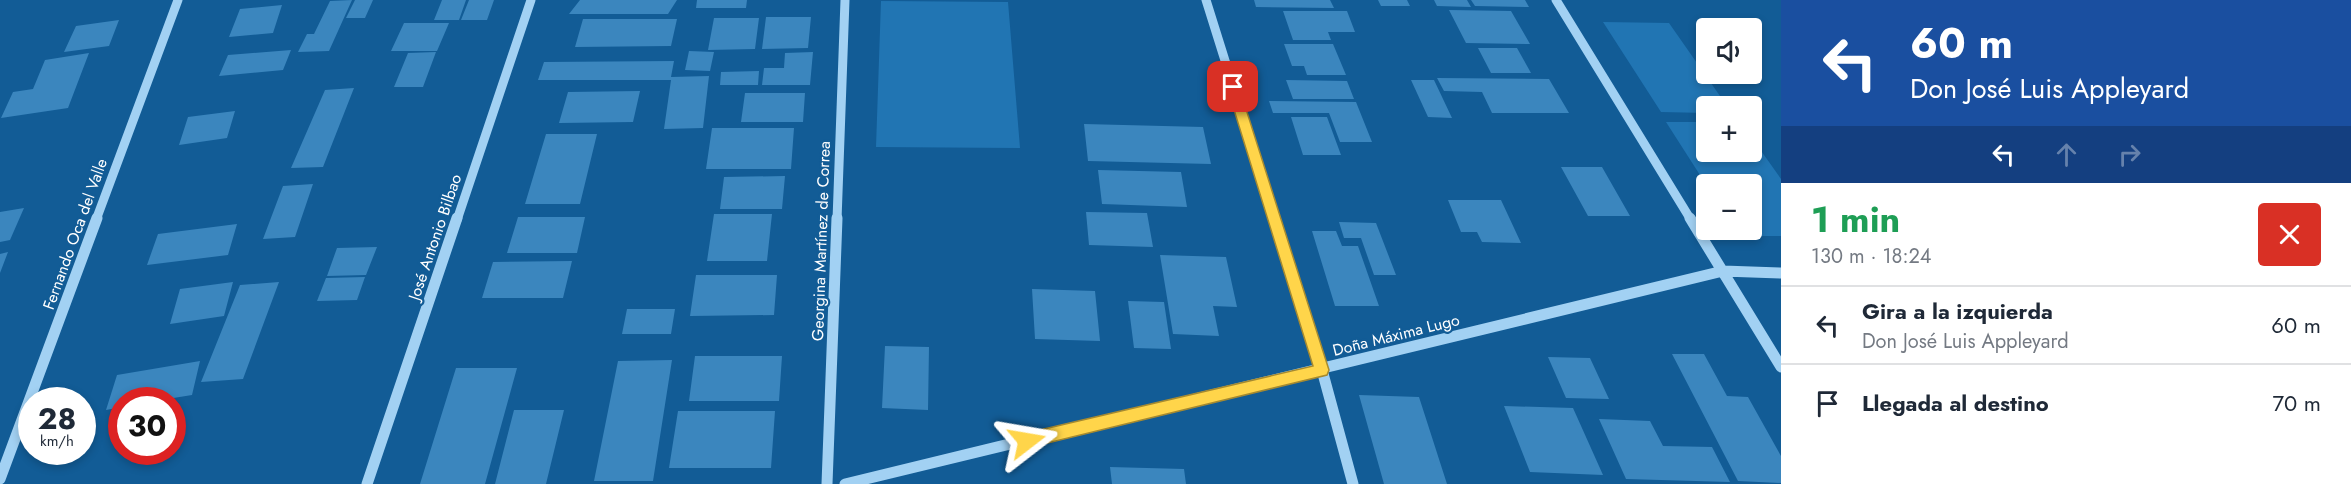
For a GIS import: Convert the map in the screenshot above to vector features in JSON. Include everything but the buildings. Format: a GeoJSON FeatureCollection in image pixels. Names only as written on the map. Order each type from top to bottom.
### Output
{"type":"FeatureCollection","features":[{"type":"Feature","properties":{"kind":"street","name":"Fernando Oca del Valle"},"geometry":{"type":"LineString","coordinates":[[0,479],[178,0]]}},
{"type":"Feature","properties":{"kind":"street","name":"José Antonio Bilbao"},"geometry":{"type":"LineString","coordinates":[[367,484],[531,0]]}},
{"type":"Feature","properties":{"kind":"street","name":"Georgina Martínez de Correa"},"geometry":{"type":"LineString","coordinates":[[826,484],[845,0]]}},
{"type":"Feature","properties":{"kind":"street"},"geometry":{"type":"LineString","coordinates":[[1206,0],[1322,370],[1353,484]]}},
{"type":"Feature","properties":{"kind":"street"},"geometry":{"type":"LineString","coordinates":[[1556,0],[1781,367]]}},
{"type":"Feature","properties":{"kind":"street","name":"Doña Máxima Lugo"},"geometry":{"type":"LineString","coordinates":[[845,484],[1723,271],[1781,273]]}},
{"type":"Feature","properties":{"kind":"shaded area"},"geometry":{"type":"Polygon","coordinates":[[[881,1],[1008,2],[1020,148],[876,147],[881,1]]]}},
{"type":"Feature","properties":{"kind":"shaded area"},"geometry":{"type":"Polygon","coordinates":[[[1603,22],[1669,23],[1696,62],[1696,84],[1712,84],[1720,96],[1696,96],[1696,113],[1661,112],[1603,22]]]}},
{"type":"Feature","properties":{"kind":"shaded area"},"geometry":{"type":"Polygon","coordinates":[[[1666,122],[1696,122],[1696,162],[1762,162],[1762,152],[1781,179],[1781,236],[1762,236],[1762,174],[1699,174],[1666,122]]]}},
{"type":"Feature","properties":{"kind":"route"},"geometry":{"type":"LineString","coordinates":[[1027,441],[1322,370],[1233,87]]}}]}
